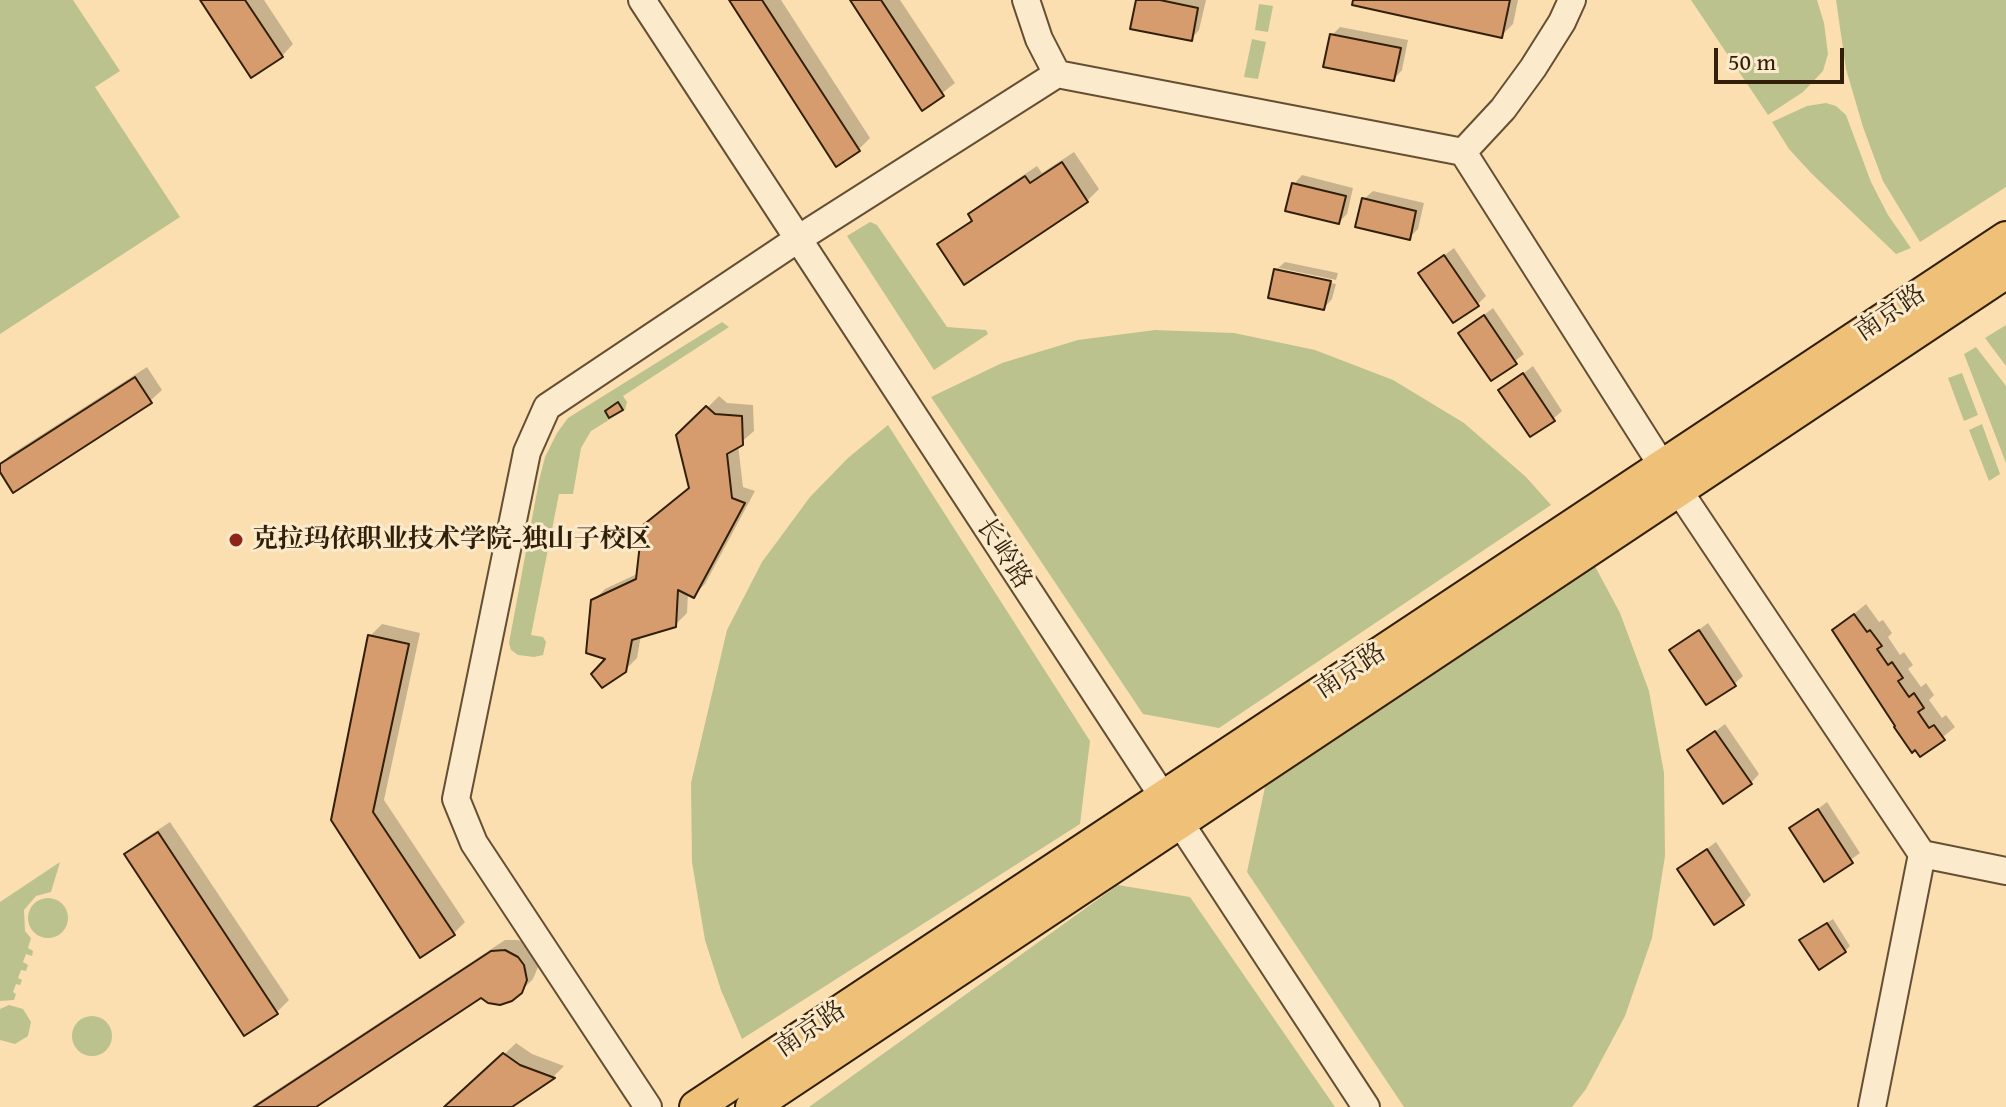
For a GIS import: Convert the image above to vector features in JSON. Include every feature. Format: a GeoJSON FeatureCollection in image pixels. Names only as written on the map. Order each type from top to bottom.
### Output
{"type":"FeatureCollection","features":[{"type":"Feature","properties":{"kind":"main road","name":"南京路"},"geometry":{"type":"LineString","coordinates":[[752,1107],[1179,824],[1671,479],[2006,238]]}},
{"type":"Feature","properties":{"kind":"main road","name":"南京路"},"geometry":{"type":"LineString","coordinates":[[696,1107],[1161,797],[2006,272]]}},
{"type":"Feature","properties":{"kind":"street","name":"长岭路"},"geometry":{"type":"LineString","coordinates":[[642,0],[1366,1107]]}},
{"type":"Feature","properties":{"kind":"street"},"geometry":{"type":"LineString","coordinates":[[1026,0],[1039,39],[1057,74]]}},
{"type":"Feature","properties":{"kind":"street"},"geometry":{"type":"LineString","coordinates":[[1463,152],[1503,109],[1533,68],[1572,0]]}},
{"type":"Feature","properties":{"kind":"street"},"geometry":{"type":"LineString","coordinates":[[648,1107],[474,843],[456,799],[527,452],[547,407],[798,239],[1057,74],[1463,152],[1671,479],[1922,854],[2006,871]]}},
{"type":"Feature","properties":{"kind":"street"},"geometry":{"type":"LineString","coordinates":[[1872,1107],[1922,854]]}},
{"type":"Feature","properties":{"kind":"green space"},"geometry":{"type":"Polygon","coordinates":[[[0,0],[73,0],[120,71],[95,87],[180,217],[0,334],[0,0]]]}},
{"type":"Feature","properties":{"kind":"green space"},"geometry":{"type":"Polygon","coordinates":[[[1691,0],[1817,0],[1828,54],[1823,71],[1803,92],[1768,115],[1691,0]]]}},
{"type":"Feature","properties":{"kind":"green space"},"geometry":{"type":"Polygon","coordinates":[[[1836,0],[2006,0],[2006,187],[1920,242],[1883,181],[1863,127],[1846,69],[1836,0]]]}},
{"type":"Feature","properties":{"kind":"green space"},"geometry":{"type":"Polygon","coordinates":[[[1259,4],[1273,6],[1268,32],[1255,30],[1259,4]]]}},
{"type":"Feature","properties":{"kind":"green space"},"geometry":{"type":"Polygon","coordinates":[[[1252,39],[1266,42],[1258,79],[1244,77],[1252,39]]]}},
{"type":"Feature","properties":{"kind":"green space"},"geometry":{"type":"Polygon","coordinates":[[[1826,103],[1836,106],[1846,115],[1871,182],[1888,215],[1911,248],[1896,254],[1811,173],[1789,149],[1772,122],[1807,106],[1826,103]]]}},
{"type":"Feature","properties":{"kind":"green space"},"geometry":{"type":"Polygon","coordinates":[[[870,222],[877,225],[947,327],[986,330],[988,334],[934,370],[847,236],[870,222]]]}},
{"type":"Feature","properties":{"kind":"green space"},"geometry":{"type":"Polygon","coordinates":[[[722,322],[729,327],[623,396],[627,402],[625,410],[591,431],[581,448],[573,494],[559,494],[531,635],[543,637],[546,642],[543,655],[518,655],[511,650],[509,643],[539,481],[545,457],[557,433],[568,418],[722,322]]]}},
{"type":"Feature","properties":{"kind":"green space"},"geometry":{"type":"Polygon","coordinates":[[[2006,325],[2006,366],[1985,338],[2006,325]]]}},
{"type":"Feature","properties":{"kind":"green space"},"geometry":{"type":"Polygon","coordinates":[[[1155,330],[1234,333],[1315,350],[1393,380],[1464,423],[1526,477],[1551,505],[1219,728],[1143,714],[931,397],[1002,363],[1078,340],[1155,330]]]}},
{"type":"Feature","properties":{"kind":"green space"},"geometry":{"type":"Polygon","coordinates":[[[1976,347],[2006,386],[2006,463],[1964,354],[1976,347]]]}},
{"type":"Feature","properties":{"kind":"green space"},"geometry":{"type":"Polygon","coordinates":[[[1962,373],[1978,415],[1964,421],[1948,378],[1962,373]]]}},
{"type":"Feature","properties":{"kind":"green space"},"geometry":{"type":"Polygon","coordinates":[[[1982,424],[2000,474],[1989,481],[1969,430],[1982,424]]]}},
{"type":"Feature","properties":{"kind":"green space"},"geometry":{"type":"Polygon","coordinates":[[[888,425],[1090,741],[1080,824],[742,1039],[721,990],[705,940],[692,862],[691,783],[727,630],[762,562],[810,497],[848,458],[888,425]]]}},
{"type":"Feature","properties":{"kind":"green space"},"geometry":{"type":"Polygon","coordinates":[[[1590,557],[1620,613],[1649,691],[1664,773],[1665,856],[1652,938],[1625,1016],[1586,1089],[1572,1107],[1404,1107],[1247,872],[1265,787],[1590,557]]]}},
{"type":"Feature","properties":{"kind":"green space"},"geometry":{"type":"Polygon","coordinates":[[[60,862],[51,892],[36,896],[24,910],[25,931],[31,938],[28,948],[33,951],[32,956],[26,954],[23,962],[28,965],[26,971],[21,970],[18,978],[22,980],[20,985],[16,984],[14,1000],[0,1001],[0,902],[60,862]]]}},
{"type":"Feature","properties":{"kind":"green space"},"geometry":{"type":"Polygon","coordinates":[[[1118,885],[1190,897],[1335,1107],[809,1107],[1118,885]]]}},
{"type":"Feature","properties":{"kind":"green space"},"geometry":{"type":"Polygon","coordinates":[[[48,898],[62,904],[68,918],[62,932],[48,938],[34,932],[28,918],[34,904],[48,898]]]}},
{"type":"Feature","properties":{"kind":"green space"},"geometry":{"type":"Polygon","coordinates":[[[9,1005],[23,1009],[31,1022],[28,1036],[15,1044],[0,1040],[0,1009],[9,1005]]]}},
{"type":"Feature","properties":{"kind":"green space"},"geometry":{"type":"Polygon","coordinates":[[[92,1016],[106,1022],[112,1036],[106,1050],[92,1056],[78,1050],[72,1036],[78,1022],[92,1016]]]}},
{"type":"Feature","properties":{"kind":"building"},"geometry":{"type":"Polygon","coordinates":[[[200,0],[245,0],[283,57],[251,78],[200,0]]]}},
{"type":"Feature","properties":{"kind":"building"},"geometry":{"type":"Polygon","coordinates":[[[729,0],[762,0],[860,151],[836,167],[729,0]]]}},
{"type":"Feature","properties":{"kind":"building"},"geometry":{"type":"Polygon","coordinates":[[[850,0],[881,0],[944,96],[922,111],[850,0]]]}},
{"type":"Feature","properties":{"kind":"building"},"geometry":{"type":"Polygon","coordinates":[[[1136,0],[1160,0],[1198,8],[1192,41],[1130,29],[1136,0]]]}},
{"type":"Feature","properties":{"kind":"building"},"geometry":{"type":"Polygon","coordinates":[[[1353,0],[1510,0],[1502,38],[1352,5],[1353,0]]]}},
{"type":"Feature","properties":{"kind":"building"},"geometry":{"type":"Polygon","coordinates":[[[1330,34],[1401,48],[1394,81],[1323,67],[1330,34]]]}},
{"type":"Feature","properties":{"kind":"building"},"geometry":{"type":"Polygon","coordinates":[[[1062,162],[1088,202],[964,285],[937,244],[972,221],[968,214],[1025,176],[1030,183],[1062,162]]]}},
{"type":"Feature","properties":{"kind":"building"},"geometry":{"type":"Polygon","coordinates":[[[1292,183],[1346,196],[1339,224],[1285,211],[1292,183]]]}},
{"type":"Feature","properties":{"kind":"building"},"geometry":{"type":"Polygon","coordinates":[[[1362,198],[1416,211],[1410,240],[1355,227],[1362,198]]]}},
{"type":"Feature","properties":{"kind":"building"},"geometry":{"type":"Polygon","coordinates":[[[1444,255],[1479,306],[1453,323],[1418,273],[1444,255]]]}},
{"type":"Feature","properties":{"kind":"building"},"geometry":{"type":"Polygon","coordinates":[[[1274,269],[1331,281],[1324,310],[1268,298],[1274,269]]]}},
{"type":"Feature","properties":{"kind":"building"},"geometry":{"type":"Polygon","coordinates":[[[1484,315],[1517,364],[1491,381],[1458,333],[1484,315]]]}},
{"type":"Feature","properties":{"kind":"building"},"geometry":{"type":"Polygon","coordinates":[[[1523,373],[1555,421],[1530,437],[1498,390],[1523,373]]]}},
{"type":"Feature","properties":{"kind":"building"},"geometry":{"type":"Polygon","coordinates":[[[135,377],[152,403],[13,493],[0,472],[0,464],[135,377]]]}},
{"type":"Feature","properties":{"kind":"building"},"geometry":{"type":"Polygon","coordinates":[[[618,402],[623,410],[609,418],[605,411],[618,402]]]}},
{"type":"Feature","properties":{"kind":"building"},"geometry":{"type":"Polygon","coordinates":[[[706,406],[715,414],[742,416],[743,445],[727,454],[732,498],[745,503],[694,598],[678,590],[676,627],[632,640],[626,672],[602,688],[591,674],[605,659],[586,653],[591,600],[636,579],[642,526],[689,488],[676,435],[706,406]]]}},
{"type":"Feature","properties":{"kind":"building"},"geometry":{"type":"Polygon","coordinates":[[[1854,614],[1882,646],[1877,649],[1888,665],[1892,662],[1903,678],[1898,681],[1909,697],[1914,693],[1924,708],[1918,712],[1929,728],[1934,725],[1945,740],[1920,757],[1915,750],[1912,753],[1832,630],[1854,614]]]}},
{"type":"Feature","properties":{"kind":"building"},"geometry":{"type":"Polygon","coordinates":[[[1699,630],[1736,686],[1706,705],[1669,650],[1699,630]]]}},
{"type":"Feature","properties":{"kind":"building"},"geometry":{"type":"Polygon","coordinates":[[[368,635],[409,644],[373,812],[455,935],[420,958],[331,820],[368,635]]]}},
{"type":"Feature","properties":{"kind":"building"},"geometry":{"type":"Polygon","coordinates":[[[1715,731],[1752,784],[1723,804],[1687,750],[1715,731]]]}},
{"type":"Feature","properties":{"kind":"building"},"geometry":{"type":"Polygon","coordinates":[[[1818,809],[1853,863],[1824,882],[1789,828],[1818,809]]]}},
{"type":"Feature","properties":{"kind":"building"},"geometry":{"type":"Polygon","coordinates":[[[158,832],[278,1014],[244,1036],[124,854],[158,832]]]}},
{"type":"Feature","properties":{"kind":"building"},"geometry":{"type":"Polygon","coordinates":[[[1707,849],[1744,905],[1714,925],[1677,869],[1707,849]]]}},
{"type":"Feature","properties":{"kind":"building"},"geometry":{"type":"Polygon","coordinates":[[[1827,923],[1846,952],[1819,970],[1799,940],[1827,923]]]}},
{"type":"Feature","properties":{"kind":"building"},"geometry":{"type":"Polygon","coordinates":[[[505,950],[518,957],[524,965],[527,980],[522,993],[512,1001],[500,1005],[481,998],[316,1107],[254,1107],[491,951],[505,950]]]}},
{"type":"Feature","properties":{"kind":"building"},"geometry":{"type":"Polygon","coordinates":[[[503,1053],[520,1065],[555,1078],[512,1107],[444,1107],[503,1053]]]}},
{"type":"Feature","properties":{"kind":"place","name":"克拉玛依职业技术学院-独山子校区"},"geometry":{"type":"Point","coordinates":[236,540]}}]}
